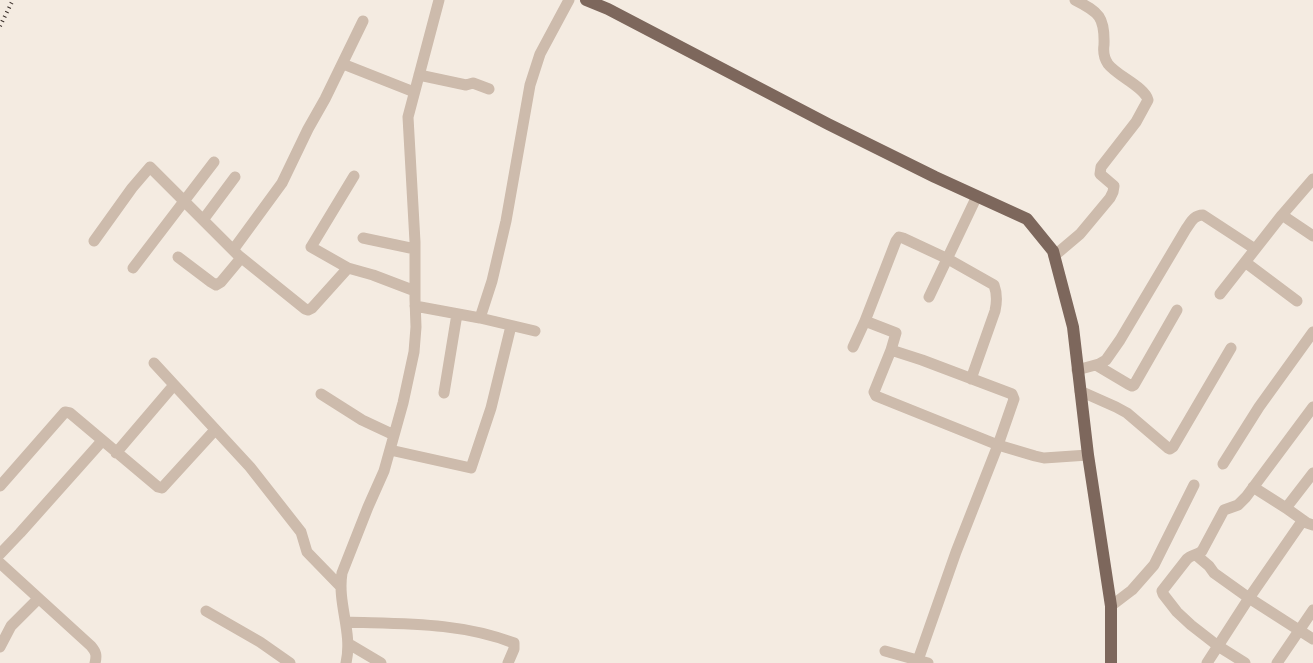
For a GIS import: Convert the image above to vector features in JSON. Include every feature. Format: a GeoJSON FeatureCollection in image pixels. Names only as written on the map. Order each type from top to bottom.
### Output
{"type":"FeatureCollection","features":[{"type":"Feature","properties":{"kind":"main road"},"geometry":{"type":"LineString","coordinates":[[586,0],[608,9],[935,177],[1027,219],[1053,251],[1073,327],[1088,455],[1111,606],[1112,663]]}},
{"type":"Feature","properties":{"kind":"street"},"geometry":{"type":"LineString","coordinates":[[346,663],[349,644],[341,587],[343,569],[382,476],[404,403],[414,352],[416,327],[415,249],[408,121],[439,0]]}},
{"type":"Feature","properties":{"kind":"street"},"geometry":{"type":"LineString","coordinates":[[480,318],[492,281],[506,221],[530,85],[540,54],[569,0]]}},
{"type":"Feature","properties":{"kind":"street"},"geometry":{"type":"LineString","coordinates":[[1054,256],[1080,234],[1110,198],[1114,186],[1100,174],[1101,167],[1136,122],[1148,100],[1144,93],[1107,62],[1103,51],[1104,30],[1098,13],[1075,0]]}},
{"type":"Feature","properties":{"kind":"street"},"geometry":{"type":"LineString","coordinates":[[178,257],[216,285],[221,282],[282,183],[363,21]]}},
{"type":"Feature","properties":{"kind":"street"},"geometry":{"type":"LineString","coordinates":[[343,64],[414,92]]}},
{"type":"Feature","properties":{"kind":"street"},"geometry":{"type":"LineString","coordinates":[[419,76],[466,86],[473,83],[489,89]]}},
{"type":"Feature","properties":{"kind":"street"},"geometry":{"type":"LineString","coordinates":[[132,268],[214,162]]}},
{"type":"Feature","properties":{"kind":"street"},"geometry":{"type":"LineString","coordinates":[[94,240],[150,167],[237,254],[303,308],[308,310],[312,308],[348,268]]}},
{"type":"Feature","properties":{"kind":"street"},"geometry":{"type":"LineString","coordinates":[[354,176],[311,247],[348,268],[415,291]]}},
{"type":"Feature","properties":{"kind":"street"},"geometry":{"type":"LineString","coordinates":[[203,220],[235,177]]}},
{"type":"Feature","properties":{"kind":"street"},"geometry":{"type":"LineString","coordinates":[[1220,294],[1313,178]]}},
{"type":"Feature","properties":{"kind":"street"},"geometry":{"type":"LineString","coordinates":[[929,297],[977,196]]}},
{"type":"Feature","properties":{"kind":"street"},"geometry":{"type":"LineString","coordinates":[[1077,370],[1106,360],[1195,217],[1203,215],[1255,249]]}},
{"type":"Feature","properties":{"kind":"street"},"geometry":{"type":"LineString","coordinates":[[1282,215],[1313,236]]}},
{"type":"Feature","properties":{"kind":"street"},"geometry":{"type":"LineString","coordinates":[[363,238],[415,249]]}},
{"type":"Feature","properties":{"kind":"street"},"geometry":{"type":"LineString","coordinates":[[853,347],[898,238],[903,238],[948,259],[994,285],[996,290],[995,311],[971,378]]}},
{"type":"Feature","properties":{"kind":"street"},"geometry":{"type":"LineString","coordinates":[[1245,262],[1297,301]]}},
{"type":"Feature","properties":{"kind":"street"},"geometry":{"type":"LineString","coordinates":[[415,306],[480,318],[535,331]]}},
{"type":"Feature","properties":{"kind":"street"},"geometry":{"type":"LineString","coordinates":[[1096,365],[1128,384],[1134,385],[1177,310]]}},
{"type":"Feature","properties":{"kind":"street"},"geometry":{"type":"LineString","coordinates":[[444,393],[457,314]]}},
{"type":"Feature","properties":{"kind":"street"},"geometry":{"type":"LineString","coordinates":[[865,321],[896,333],[874,392],[875,394],[998,445],[1044,458],[1088,455]]}},
{"type":"Feature","properties":{"kind":"street"},"geometry":{"type":"LineString","coordinates":[[390,450],[472,468],[496,392],[511,326]]}},
{"type":"Feature","properties":{"kind":"street"},"geometry":{"type":"LineString","coordinates":[[1223,464],[1259,407],[1313,332]]}},
{"type":"Feature","properties":{"kind":"street"},"geometry":{"type":"LineString","coordinates":[[1080,391],[1116,406],[1170,448],[1173,447],[1231,348]]}},
{"type":"Feature","properties":{"kind":"street"},"geometry":{"type":"LineString","coordinates":[[885,651],[921,662],[956,552],[998,445],[1014,397],[1012,394],[971,378],[891,350]]}},
{"type":"Feature","properties":{"kind":"street"},"geometry":{"type":"LineString","coordinates":[[154,363],[250,467],[301,532],[308,552],[341,587]]}},
{"type":"Feature","properties":{"kind":"street"},"geometry":{"type":"LineString","coordinates":[[116,453],[174,385]]}},
{"type":"Feature","properties":{"kind":"street"},"geometry":{"type":"LineString","coordinates":[[321,394],[374,427],[394,435]]}},
{"type":"Feature","properties":{"kind":"street"},"geometry":{"type":"LineString","coordinates":[[1245,663],[1218,646],[1183,618],[1162,593],[1187,558],[1202,551],[1224,510],[1238,506],[1243,502],[1313,407]]}},
{"type":"Feature","properties":{"kind":"street"},"geometry":{"type":"LineString","coordinates":[[0,486],[65,412],[70,413],[116,453],[158,487],[162,488],[215,430]]}},
{"type":"Feature","properties":{"kind":"street"},"geometry":{"type":"LineString","coordinates":[[0,554],[102,441]]}},
{"type":"Feature","properties":{"kind":"street"},"geometry":{"type":"LineString","coordinates":[[1286,508],[1313,473]]}},
{"type":"Feature","properties":{"kind":"street"},"geometry":{"type":"LineString","coordinates":[[1111,606],[1132,590],[1154,565],[1194,486]]}},
{"type":"Feature","properties":{"kind":"street"},"geometry":{"type":"LineString","coordinates":[[1206,663],[1249,598],[1308,523],[1253,487]]}},
{"type":"Feature","properties":{"kind":"street"},"geometry":{"type":"LineString","coordinates":[[1196,555],[1214,573],[1313,639]]}},
{"type":"Feature","properties":{"kind":"street"},"geometry":{"type":"LineString","coordinates":[[0,563],[94,649],[97,656],[95,663]]}},
{"type":"Feature","properties":{"kind":"street"},"geometry":{"type":"LineString","coordinates":[[0,647],[11,626],[38,598]]}},
{"type":"Feature","properties":{"kind":"street"},"geometry":{"type":"LineString","coordinates":[[206,610],[260,642],[290,663]]}},
{"type":"Feature","properties":{"kind":"street"},"geometry":{"type":"LineString","coordinates":[[1277,663],[1313,610]]}},
{"type":"Feature","properties":{"kind":"street"},"geometry":{"type":"LineString","coordinates":[[346,622],[422,624],[486,634],[514,644],[508,663]]}},
{"type":"Feature","properties":{"kind":"street"},"geometry":{"type":"LineString","coordinates":[[349,644],[381,663]]}},
{"type":"Feature","properties":{"kind":"railway"},"geometry":{"type":"LineString","coordinates":[[0,26],[13,0]]}}]}
